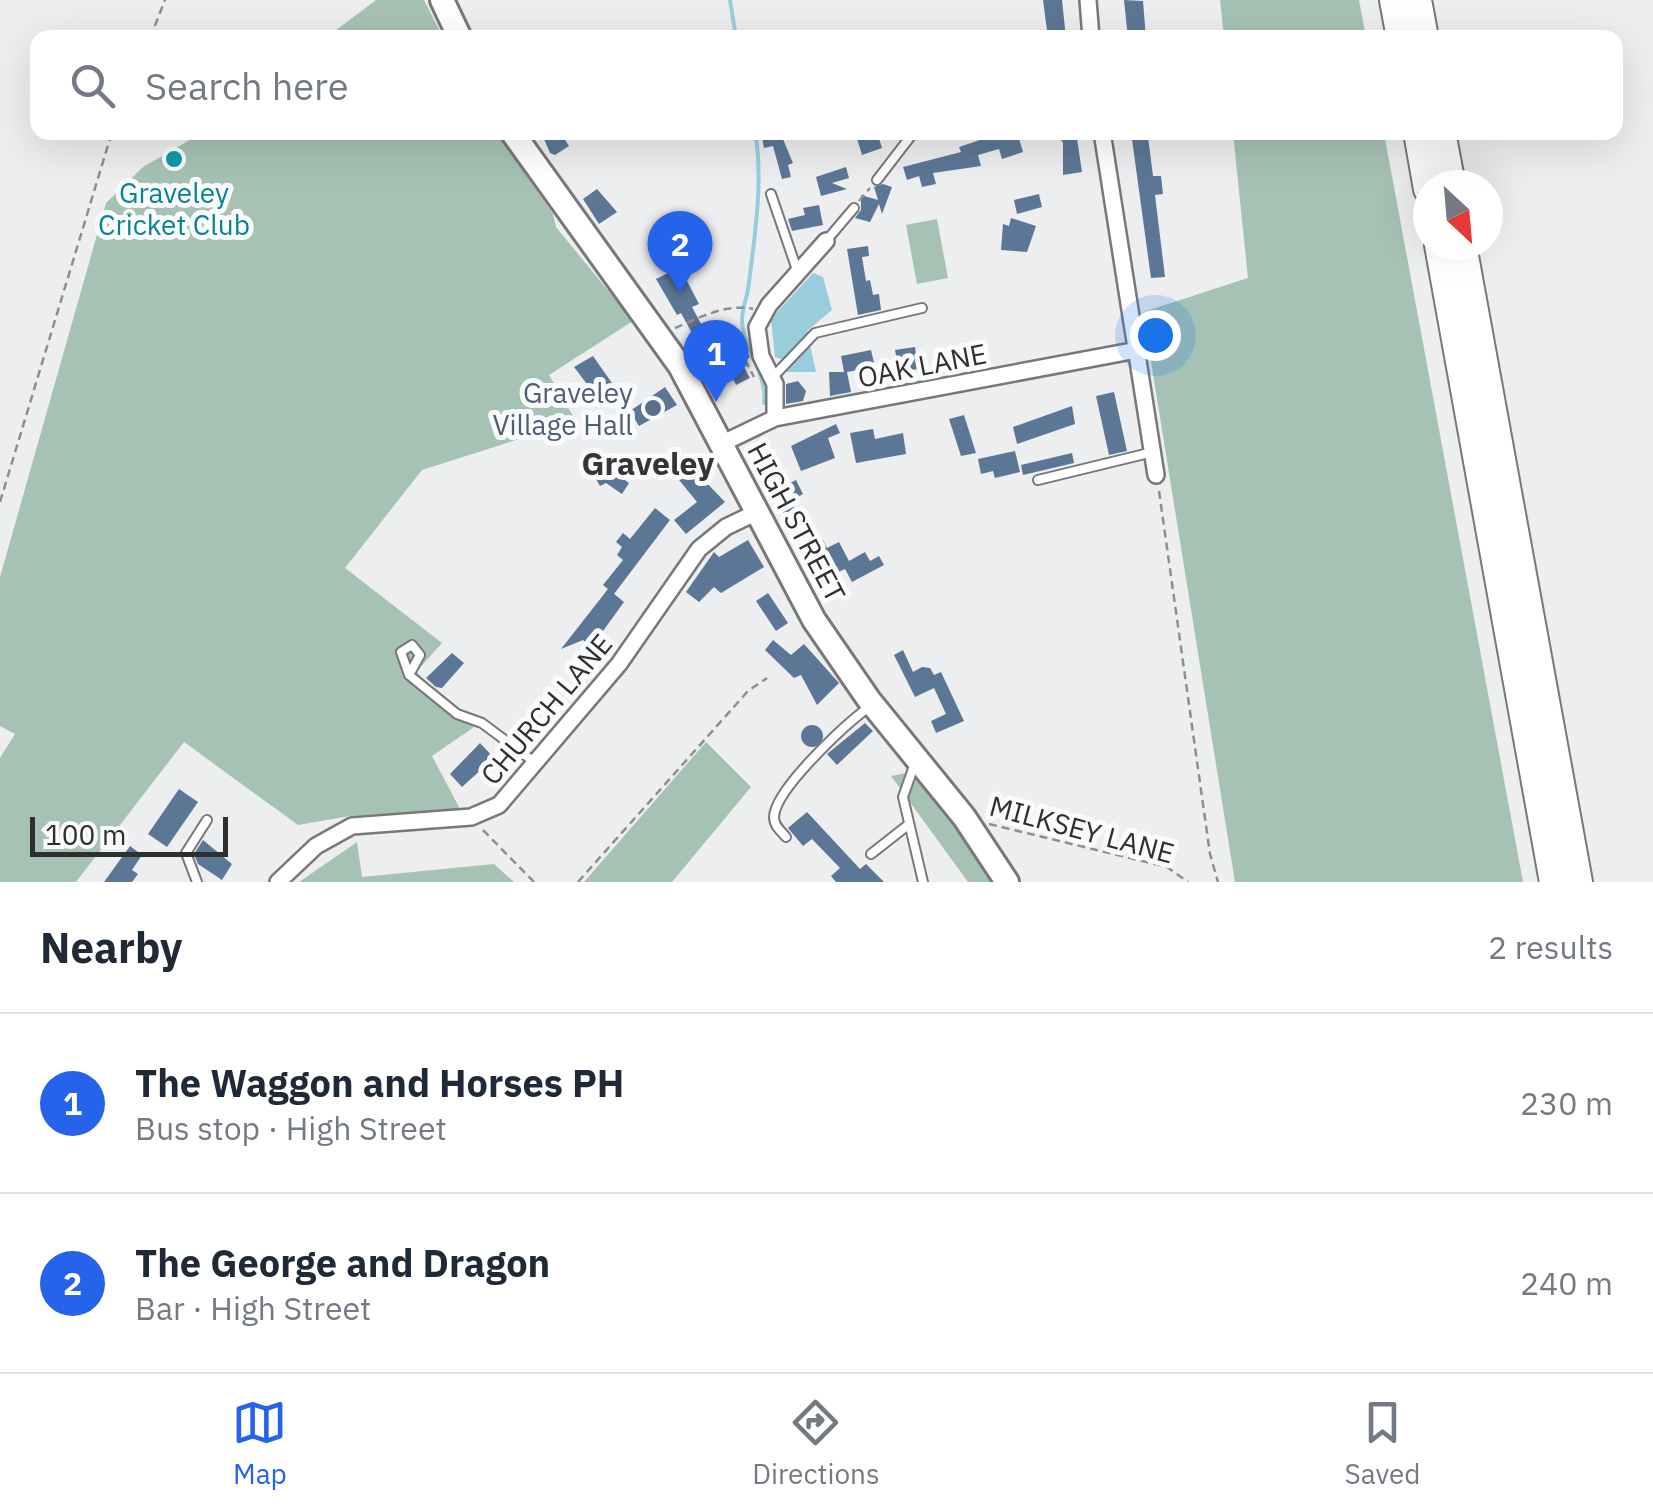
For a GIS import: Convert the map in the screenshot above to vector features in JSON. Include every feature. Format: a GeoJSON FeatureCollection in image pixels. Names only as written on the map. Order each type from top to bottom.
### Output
{"type":"FeatureCollection","features":[{"type":"Feature","properties":{"kind":"highway"},"geometry":{"type":"LineString","coordinates":[[1394,0],[1399,30]]}},
{"type":"Feature","properties":{"kind":"highway"},"geometry":{"type":"LineString","coordinates":[[1417,0],[1423,30]]}},
{"type":"Feature","properties":{"kind":"highway"},"geometry":{"type":"LineString","coordinates":[[1419,140],[1425,170]]}},
{"type":"Feature","properties":{"kind":"highway"},"geometry":{"type":"LineString","coordinates":[[1443,140],[1448,170]]}},
{"type":"Feature","properties":{"kind":"highway"},"geometry":{"type":"LineString","coordinates":[[1441,260],[1554,882]]}},
{"type":"Feature","properties":{"kind":"highway"},"geometry":{"type":"LineString","coordinates":[[1465,260],[1578,882]]}},
{"type":"Feature","properties":{"kind":"main road"},"geometry":{"type":"LineString","coordinates":[[442,0],[456,30]]}},
{"type":"Feature","properties":{"kind":"main road","name":"HIGH STREET"},"geometry":{"type":"LineString","coordinates":[[518,140],[660,334],[814,620],[872,704],[964,817],[1007,882]]}},
{"type":"Feature","properties":{"kind":"street"},"geometry":{"type":"LineString","coordinates":[[1088,0],[1090,30]]}},
{"type":"Feature","properties":{"kind":"street"},"geometry":{"type":"LineString","coordinates":[[1103,140],[1156,475]]}},
{"type":"Feature","properties":{"kind":"street"},"geometry":{"type":"LineString","coordinates":[[775,418],[771,375],[761,356],[757,327],[761,315],[826,241]]}},
{"type":"Feature","properties":{"kind":"street","name":"OAK LANE"},"geometry":{"type":"LineString","coordinates":[[721,444],[775,418],[1137,350]]}},
{"type":"Feature","properties":{"kind":"street","name":"CHURCH LANE"},"geometry":{"type":"LineString","coordinates":[[278,882],[316,846],[352,826],[471,817],[500,804],[620,664],[699,550],[726,528],[755,513]]}},
{"type":"Feature","properties":{"kind":"lane"},"geometry":{"type":"LineString","coordinates":[[877,180],[908,140]]}},
{"type":"Feature","properties":{"kind":"lane"},"geometry":{"type":"LineString","coordinates":[[771,194],[798,273]]}},
{"type":"Feature","properties":{"kind":"lane"},"geometry":{"type":"LineString","coordinates":[[826,241],[854,208]]}},
{"type":"Feature","properties":{"kind":"lane"},"geometry":{"type":"LineString","coordinates":[[771,375],[814,333],[922,308]]}},
{"type":"Feature","properties":{"kind":"lane"},"geometry":{"type":"LineString","coordinates":[[1038,480],[1153,452]]}},
{"type":"Feature","properties":{"kind":"lane"},"geometry":{"type":"LineString","coordinates":[[409,674],[456,714],[482,724],[537,764]]}},
{"type":"Feature","properties":{"kind":"lane"},"geometry":{"type":"LineString","coordinates":[[786,837],[774,824],[774,814],[784,793],[872,704]]}},
{"type":"Feature","properties":{"kind":"lane"},"geometry":{"type":"LineString","coordinates":[[916,758],[903,797],[923,882]]}},
{"type":"Feature","properties":{"kind":"lane"},"geometry":{"type":"LineString","coordinates":[[197,882],[186,853],[207,820]]}},
{"type":"Feature","properties":{"kind":"lane"},"geometry":{"type":"LineString","coordinates":[[871,854],[908,824]]}},
{"type":"Feature","properties":{"kind":"path"},"geometry":{"type":"LineString","coordinates":[[153,30],[165,0]]}},
{"type":"Feature","properties":{"kind":"path"},"geometry":{"type":"LineString","coordinates":[[0,502],[110,140]]}},
{"type":"Feature","properties":{"kind":"path"},"geometry":{"type":"LineString","coordinates":[[854,208],[877,180]]}},
{"type":"Feature","properties":{"kind":"path"},"geometry":{"type":"LineString","coordinates":[[660,334],[739,306],[752,308]]}},
{"type":"Feature","properties":{"kind":"path"},"geometry":{"type":"LineString","coordinates":[[718,348],[741,337]]}},
{"type":"Feature","properties":{"kind":"path"},"geometry":{"type":"LineString","coordinates":[[733,340],[740,351]]}},
{"type":"Feature","properties":{"kind":"path"},"geometry":{"type":"LineString","coordinates":[[745,360],[771,375]]}},
{"type":"Feature","properties":{"kind":"path"},"geometry":{"type":"LineString","coordinates":[[1156,475],[1205,822],[1218,882]]}},
{"type":"Feature","properties":{"kind":"path"},"geometry":{"type":"LineString","coordinates":[[578,882],[748,691],[766,678]]}},
{"type":"Feature","properties":{"kind":"path"},"geometry":{"type":"LineString","coordinates":[[471,817],[534,882]]}},
{"type":"Feature","properties":{"kind":"path","name":"MILKSEY LANE"},"geometry":{"type":"LineString","coordinates":[[964,817],[1167,868],[1188,882]]}},
{"type":"Feature","properties":{"kind":"green space"},"geometry":{"type":"Polygon","coordinates":[[[376,0],[424,0],[439,30],[336,30],[376,0]]]}},
{"type":"Feature","properties":{"kind":"green space"},"geometry":{"type":"Polygon","coordinates":[[[1220,0],[1359,0],[1365,30],[1223,30],[1220,0]]]}},
{"type":"Feature","properties":{"kind":"green space"},"geometry":{"type":"Polygon","coordinates":[[[190,140],[502,140],[553,214],[556,227],[633,321],[549,375],[576,421],[532,439],[519,439],[422,470],[345,568],[442,643],[416,672],[474,727],[432,756],[460,809],[350,816],[298,825],[184,742],[76,882],[0,882],[0,758],[15,734],[0,726],[0,577],[106,203],[143,167],[190,140]]]}},
{"type":"Feature","properties":{"kind":"green space"},"geometry":{"type":"Polygon","coordinates":[[[1234,140],[1385,140],[1523,882],[1235,882],[1143,312],[1248,278],[1234,140]]]}},
{"type":"Feature","properties":{"kind":"green space"},"geometry":{"type":"Polygon","coordinates":[[[937,219],[948,278],[917,284],[906,225],[937,219]]]}},
{"type":"Feature","properties":{"kind":"green space"},"geometry":{"type":"Polygon","coordinates":[[[706,742],[751,787],[672,882],[584,882],[706,742]]]}},
{"type":"Feature","properties":{"kind":"green space"},"geometry":{"type":"Polygon","coordinates":[[[916,771],[1003,882],[968,882],[891,776],[916,771]]]}},
{"type":"Feature","properties":{"kind":"green space"},"geometry":{"type":"Polygon","coordinates":[[[357,842],[362,877],[494,864],[514,882],[299,882],[357,842]]]}},
{"type":"Feature","properties":{"kind":"water"},"geometry":{"type":"Polygon","coordinates":[[[813,273],[823,277],[832,310],[807,331],[816,372],[787,372],[784,360],[775,357],[771,319],[813,273]]]}},
{"type":"Feature","properties":{"kind":"building"},"geometry":{"type":"Polygon","coordinates":[[[1043,0],[1062,0],[1065,30],[1047,30],[1043,0]]]}},
{"type":"Feature","properties":{"kind":"building"},"geometry":{"type":"Polygon","coordinates":[[[1124,0],[1143,1],[1145,30],[1127,30],[1124,0]]]}},
{"type":"Feature","properties":{"kind":"building"},"geometry":{"type":"Polygon","coordinates":[[[544,140],[565,140],[569,146],[555,155],[544,140]]]}},
{"type":"Feature","properties":{"kind":"building"},"geometry":{"type":"Polygon","coordinates":[[[763,140],[783,140],[793,163],[788,165],[791,177],[782,179],[773,146],[764,148],[763,140]]]}},
{"type":"Feature","properties":{"kind":"building"},"geometry":{"type":"Polygon","coordinates":[[[857,140],[880,140],[882,148],[862,155],[857,140]]]}},
{"type":"Feature","properties":{"kind":"building"},"geometry":{"type":"Polygon","coordinates":[[[980,140],[1019,140],[1023,152],[1002,159],[999,149],[978,155],[981,166],[933,173],[936,184],[922,187],[919,176],[907,180],[903,167],[961,152],[959,147],[980,140]]]}},
{"type":"Feature","properties":{"kind":"building"},"geometry":{"type":"Polygon","coordinates":[[[1061,140],[1077,140],[1082,172],[1063,175],[1061,140]]]}},
{"type":"Feature","properties":{"kind":"building"},"geometry":{"type":"Polygon","coordinates":[[[1132,140],[1148,140],[1153,176],[1161,176],[1163,194],[1155,195],[1165,277],[1151,278],[1132,140]]]}},
{"type":"Feature","properties":{"kind":"building"},"geometry":{"type":"Polygon","coordinates":[[[846,167],[849,178],[832,183],[847,189],[821,196],[816,177],[846,167]]]}},
{"type":"Feature","properties":{"kind":"building"},"geometry":{"type":"Polygon","coordinates":[[[874,187],[892,187],[882,214],[879,204],[870,222],[855,218],[861,210],[861,195],[878,200],[874,187]]]}},
{"type":"Feature","properties":{"kind":"building"},"geometry":{"type":"Polygon","coordinates":[[[597,189],[617,212],[599,224],[583,199],[597,189]]]}},
{"type":"Feature","properties":{"kind":"building"},"geometry":{"type":"Polygon","coordinates":[[[1039,194],[1042,207],[1017,214],[1014,200],[1039,194]]]}},
{"type":"Feature","properties":{"kind":"building"},"geometry":{"type":"Polygon","coordinates":[[[819,205],[823,225],[792,231],[788,219],[805,215],[803,208],[819,205]]]}},
{"type":"Feature","properties":{"kind":"building"},"geometry":{"type":"Polygon","coordinates":[[[1011,218],[1036,226],[1027,252],[1001,250],[1003,224],[1009,226],[1011,218]]]}},
{"type":"Feature","properties":{"kind":"building"},"geometry":{"type":"Polygon","coordinates":[[[868,246],[869,256],[862,257],[866,281],[870,280],[873,295],[879,294],[881,310],[858,315],[847,249],[868,246]]]}},
{"type":"Feature","properties":{"kind":"building"},"geometry":{"type":"Polygon","coordinates":[[[672,271],[680,285],[687,281],[699,304],[692,307],[719,357],[745,349],[750,357],[741,362],[750,378],[736,385],[731,374],[718,381],[681,313],[677,315],[656,279],[672,271]]]}},
{"type":"Feature","properties":{"kind":"building"},"geometry":{"type":"Polygon","coordinates":[[[915,347],[918,369],[899,372],[895,350],[915,347]]]}},
{"type":"Feature","properties":{"kind":"building"},"geometry":{"type":"Polygon","coordinates":[[[871,350],[875,367],[847,372],[851,392],[830,396],[829,372],[844,372],[841,356],[871,350]]]}},
{"type":"Feature","properties":{"kind":"building"},"geometry":{"type":"Polygon","coordinates":[[[593,356],[619,393],[602,404],[574,367],[593,356]]]}},
{"type":"Feature","properties":{"kind":"building"},"geometry":{"type":"Polygon","coordinates":[[[798,381],[806,391],[803,401],[786,404],[786,384],[798,381]]]}},
{"type":"Feature","properties":{"kind":"building","name":"Graveley Village Hall"},"geometry":{"type":"Polygon","coordinates":[[[665,387],[677,405],[639,426],[630,411],[665,387]]]}},
{"type":"Feature","properties":{"kind":"building"},"geometry":{"type":"Polygon","coordinates":[[[1114,392],[1127,451],[1109,455],[1096,396],[1114,392]]]}},
{"type":"Feature","properties":{"kind":"building"},"geometry":{"type":"Polygon","coordinates":[[[1072,406],[1075,424],[1017,444],[1013,427],[1072,406]]]}},
{"type":"Feature","properties":{"kind":"building"},"geometry":{"type":"Polygon","coordinates":[[[964,415],[976,453],[961,456],[949,419],[964,415]]]}},
{"type":"Feature","properties":{"kind":"building"},"geometry":{"type":"Polygon","coordinates":[[[836,424],[840,433],[828,438],[835,458],[801,471],[791,446],[836,424]]]}},
{"type":"Feature","properties":{"kind":"building"},"geometry":{"type":"Polygon","coordinates":[[[873,429],[875,439],[903,433],[906,454],[856,463],[850,433],[873,429]]]}},
{"type":"Feature","properties":{"kind":"building"},"geometry":{"type":"Polygon","coordinates":[[[1015,451],[1020,472],[995,478],[993,471],[981,474],[978,459],[1015,451]]]}},
{"type":"Feature","properties":{"kind":"building"},"geometry":{"type":"Polygon","coordinates":[[[608,453],[614,463],[606,467],[629,483],[622,494],[606,483],[600,486],[586,462],[608,453]]]}},
{"type":"Feature","properties":{"kind":"building"},"geometry":{"type":"Polygon","coordinates":[[[1072,453],[1074,463],[1023,475],[1021,465],[1072,453]]]}},
{"type":"Feature","properties":{"kind":"building"},"geometry":{"type":"Polygon","coordinates":[[[679,454],[725,502],[686,534],[674,520],[697,502],[666,464],[679,454]]]}},
{"type":"Feature","properties":{"kind":"building"},"geometry":{"type":"Polygon","coordinates":[[[796,480],[803,494],[791,501],[795,508],[784,514],[772,492],[796,480]]]}},
{"type":"Feature","properties":{"kind":"building"},"geometry":{"type":"Polygon","coordinates":[[[655,508],[670,520],[614,594],[603,585],[623,560],[617,555],[622,547],[616,542],[623,533],[630,539],[655,508]]]}},
{"type":"Feature","properties":{"kind":"building"},"geometry":{"type":"Polygon","coordinates":[[[748,540],[764,567],[721,593],[714,587],[699,602],[686,592],[714,552],[719,557],[748,540]]]}},
{"type":"Feature","properties":{"kind":"building"},"geometry":{"type":"Polygon","coordinates":[[[823,540],[827,548],[839,542],[849,561],[865,552],[870,561],[879,556],[884,565],[852,582],[845,569],[830,576],[818,554],[812,557],[808,548],[823,540]]]}},
{"type":"Feature","properties":{"kind":"building"},"geometry":{"type":"Polygon","coordinates":[[[608,589],[624,602],[603,631],[590,646],[583,640],[561,649],[608,589]]]}},
{"type":"Feature","properties":{"kind":"building"},"geometry":{"type":"Polygon","coordinates":[[[768,593],[788,623],[776,631],[756,601],[768,593]]]}},
{"type":"Feature","properties":{"kind":"building"},"geometry":{"type":"Polygon","coordinates":[[[773,640],[791,655],[804,644],[839,683],[817,705],[801,675],[794,678],[765,650],[773,640]]]}},
{"type":"Feature","properties":{"kind":"building"},"geometry":{"type":"Polygon","coordinates":[[[903,650],[913,672],[922,667],[930,668],[934,675],[941,672],[964,721],[936,733],[931,721],[946,714],[934,688],[915,697],[894,655],[903,650]]]}},
{"type":"Feature","properties":{"kind":"building"},"geometry":{"type":"Polygon","coordinates":[[[452,653],[464,663],[442,688],[436,687],[426,678],[452,653]]]}},
{"type":"Feature","properties":{"kind":"building"},"geometry":{"type":"Polygon","coordinates":[[[865,723],[873,731],[837,765],[827,754],[865,723]]]}},
{"type":"Feature","properties":{"kind":"building"},"geometry":{"type":"Polygon","coordinates":[[[812,725],[820,728],[820,744],[812,747],[804,744],[801,736],[804,728],[812,725]]]}},
{"type":"Feature","properties":{"kind":"building"},"geometry":{"type":"Polygon","coordinates":[[[480,743],[494,758],[462,787],[450,774],[480,743]]]}},
{"type":"Feature","properties":{"kind":"building"},"geometry":{"type":"Polygon","coordinates":[[[179,789],[198,802],[167,847],[148,834],[179,789]]]}},
{"type":"Feature","properties":{"kind":"building"},"geometry":{"type":"Polygon","coordinates":[[[807,812],[860,869],[866,864],[884,882],[836,882],[831,876],[840,868],[812,839],[803,846],[788,828],[807,812]]]}},
{"type":"Feature","properties":{"kind":"building"},"geometry":{"type":"Polygon","coordinates":[[[203,840],[232,864],[222,880],[198,864],[194,854],[203,840]]]}},
{"type":"Feature","properties":{"kind":"building"},"geometry":{"type":"Polygon","coordinates":[[[130,846],[142,855],[132,870],[138,874],[132,882],[104,882],[130,846]]]}},
{"type":"Feature","properties":{"kind":"waterway"},"geometry":{"type":"LineString","coordinates":[[730,0],[735,30]]}},
{"type":"Feature","properties":{"kind":"waterway"},"geometry":{"type":"LineString","coordinates":[[756,140],[757,211],[742,320],[762,382],[764,403]]}},
{"type":"Feature","properties":{"kind":"place","name":"Graveley Cricket Club"},"geometry":{"type":"Point","coordinates":[174,159]}},
{"type":"Feature","properties":{"kind":"place","name":"The George and Dragon"},"geometry":{"type":"Point","coordinates":[680,293]}},
{"type":"Feature","properties":{"kind":"place","name":"The Waggon and Horses PH"},"geometry":{"type":"Point","coordinates":[716,402]}},
{"type":"Feature","properties":{"kind":"place","name":"Graveley Village Hall"},"geometry":{"type":"Point","coordinates":[653,408]}},
{"type":"Feature","properties":{"kind":"district","name":"Graveley"},"geometry":{"type":"Point","coordinates":[648,463]}}]}
